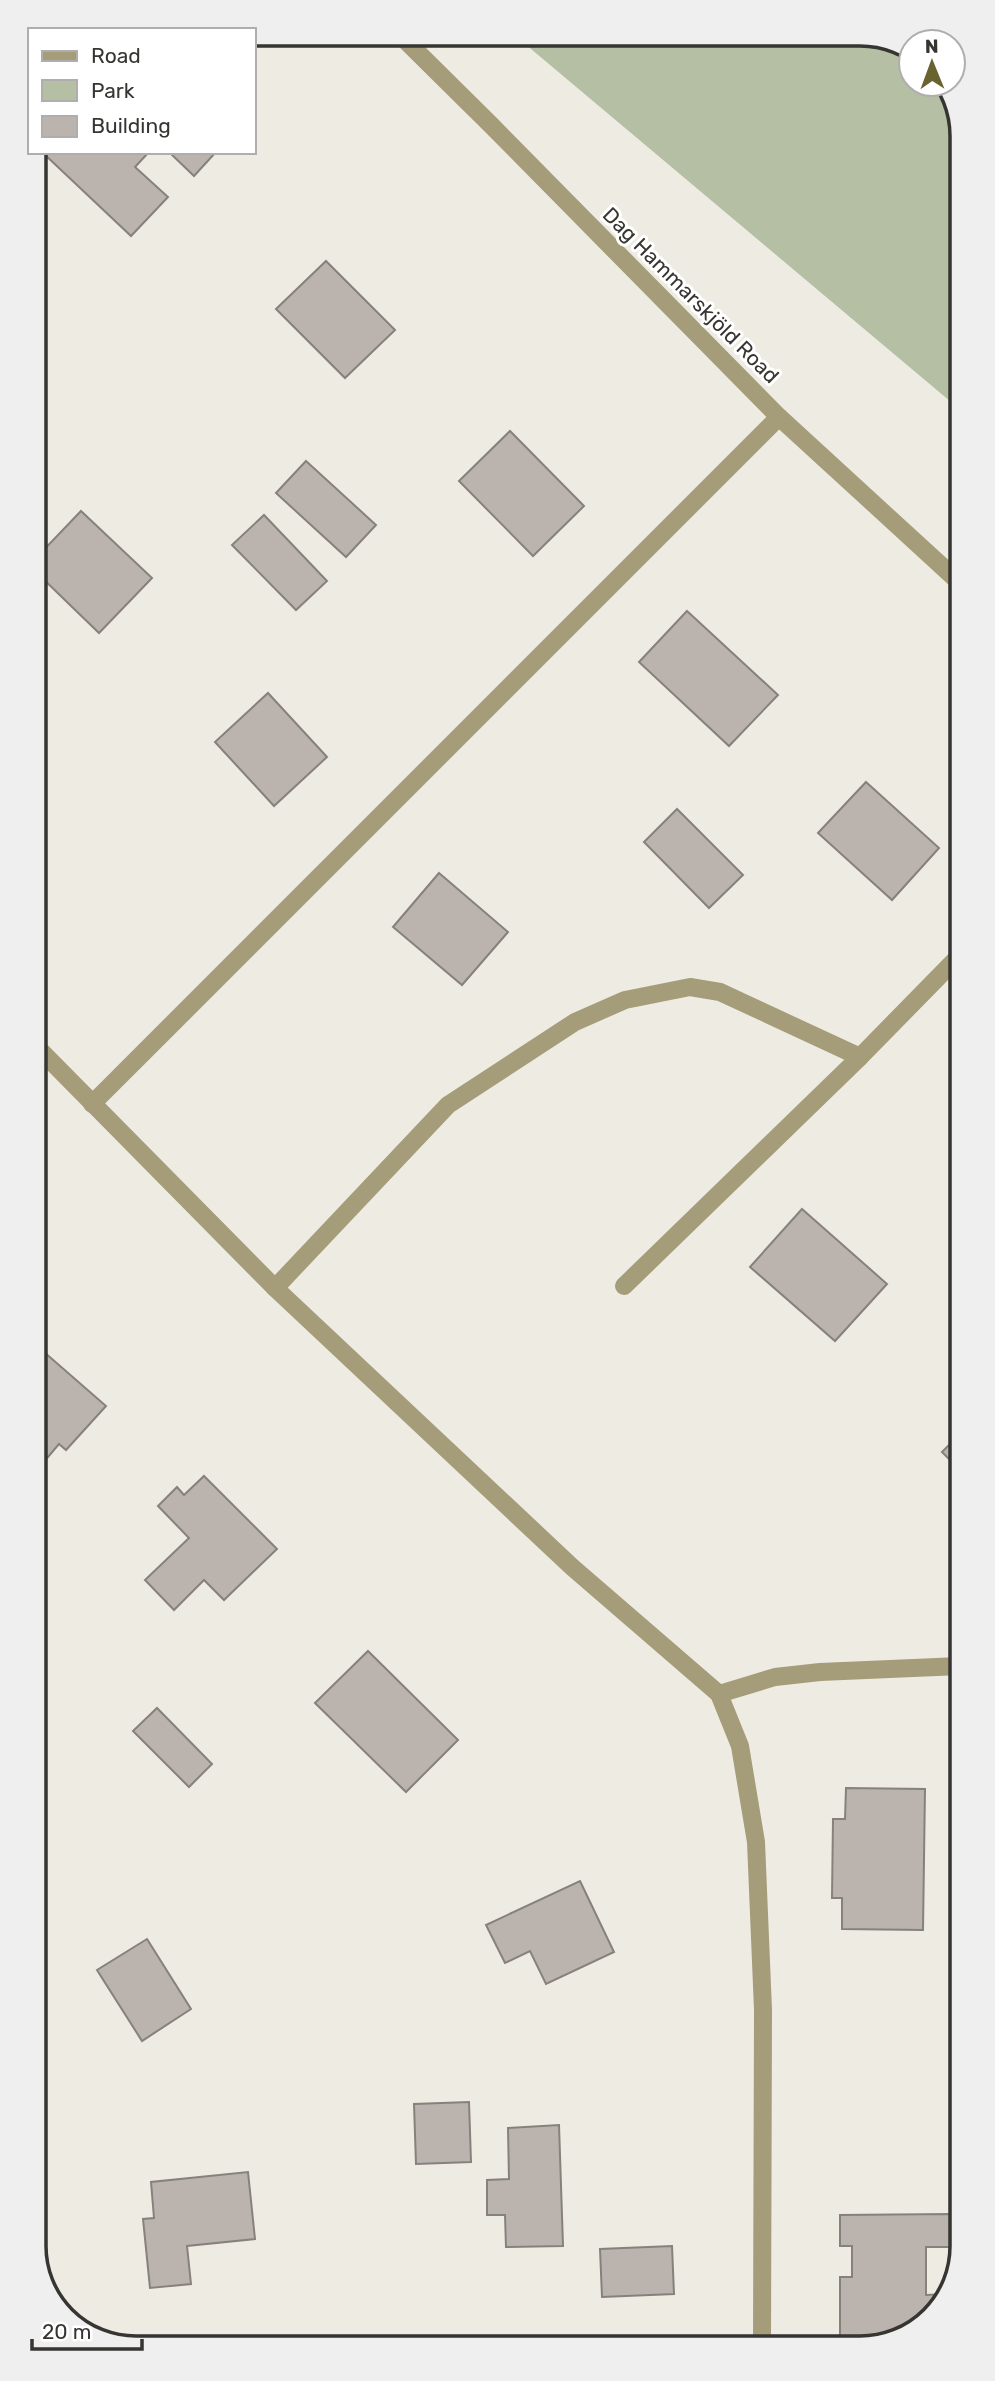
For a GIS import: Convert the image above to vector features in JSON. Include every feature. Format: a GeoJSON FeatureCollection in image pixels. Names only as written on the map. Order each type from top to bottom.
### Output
{"type":"FeatureCollection","features":[{"type":"Feature","properties":{"kind":"street","name":"Dag Hammarskjöld Road"},"geometry":{"type":"LineString","coordinates":[[411,46],[779,417],[950,574]]}},
{"type":"Feature","properties":{"kind":"street"},"geometry":{"type":"LineString","coordinates":[[92,1104],[779,417]]}},
{"type":"Feature","properties":{"kind":"street"},"geometry":{"type":"LineString","coordinates":[[624,1286],[860,1057],[950,964]]}},
{"type":"Feature","properties":{"kind":"street"},"geometry":{"type":"LineString","coordinates":[[275,1288],[448,1105],[575,1022],[625,1000],[690,988],[720,992],[860,1057]]}},
{"type":"Feature","properties":{"kind":"street"},"geometry":{"type":"LineString","coordinates":[[46,1056],[275,1288],[572,1567],[719,1694],[740,1746],[756,1842],[763,2010],[762,2336]]}},
{"type":"Feature","properties":{"kind":"street"},"geometry":{"type":"LineString","coordinates":[[719,1694],[775,1677],[820,1672],[950,1666]]}},
{"type":"Feature","properties":{"kind":"green space"},"geometry":{"type":"Polygon","coordinates":[[[527,46],[877,47],[897,54],[897,98],[941,98],[950,136],[950,401],[527,46]]]}},
{"type":"Feature","properties":{"kind":"building"},"geometry":{"type":"Polygon","coordinates":[[[46,154],[147,154],[135,167],[168,197],[131,236],[46,154]]]}},
{"type":"Feature","properties":{"kind":"building"},"geometry":{"type":"Polygon","coordinates":[[[171,154],[214,154],[194,176],[171,154]]]}},
{"type":"Feature","properties":{"kind":"building"},"geometry":{"type":"Polygon","coordinates":[[[326,261],[395,330],[345,378],[276,309],[326,261]]]}},
{"type":"Feature","properties":{"kind":"building"},"geometry":{"type":"Polygon","coordinates":[[[510,431],[584,506],[533,556],[459,481],[510,431]]]}},
{"type":"Feature","properties":{"kind":"building"},"geometry":{"type":"Polygon","coordinates":[[[306,461],[376,525],[346,557],[276,493],[306,461]]]}},
{"type":"Feature","properties":{"kind":"building"},"geometry":{"type":"Polygon","coordinates":[[[81,511],[152,578],[99,633],[46,582],[46,547],[81,511]]]}},
{"type":"Feature","properties":{"kind":"building"},"geometry":{"type":"Polygon","coordinates":[[[264,515],[327,581],[296,610],[232,545],[264,515]]]}},
{"type":"Feature","properties":{"kind":"building"},"geometry":{"type":"Polygon","coordinates":[[[687,611],[778,695],[729,746],[639,662],[687,611]]]}},
{"type":"Feature","properties":{"kind":"building"},"geometry":{"type":"Polygon","coordinates":[[[268,693],[327,757],[274,806],[215,742],[268,693]]]}},
{"type":"Feature","properties":{"kind":"building"},"geometry":{"type":"Polygon","coordinates":[[[866,782],[939,848],[892,900],[818,833],[866,782]]]}},
{"type":"Feature","properties":{"kind":"building"},"geometry":{"type":"Polygon","coordinates":[[[677,809],[743,875],[709,908],[644,842],[677,809]]]}},
{"type":"Feature","properties":{"kind":"building"},"geometry":{"type":"Polygon","coordinates":[[[439,873],[508,932],[462,985],[393,927],[439,873]]]}},
{"type":"Feature","properties":{"kind":"building"},"geometry":{"type":"Polygon","coordinates":[[[802,1209],[887,1284],[835,1341],[750,1267],[802,1209]]]}},
{"type":"Feature","properties":{"kind":"building"},"geometry":{"type":"Polygon","coordinates":[[[46,1354],[106,1406],[66,1450],[59,1444],[46,1459],[46,1354]]]}},
{"type":"Feature","properties":{"kind":"building"},"geometry":{"type":"Polygon","coordinates":[[[950,1444],[950,1460],[942,1452],[950,1444]]]}},
{"type":"Feature","properties":{"kind":"building"},"geometry":{"type":"Polygon","coordinates":[[[204,1476],[277,1549],[224,1600],[204,1580],[174,1610],[145,1580],[189,1538],[158,1506],[177,1487],[184,1495],[204,1476]]]}},
{"type":"Feature","properties":{"kind":"building"},"geometry":{"type":"Polygon","coordinates":[[[368,1651],[458,1740],[406,1792],[315,1703],[368,1651]]]}},
{"type":"Feature","properties":{"kind":"building"},"geometry":{"type":"Polygon","coordinates":[[[157,1708],[212,1764],[189,1787],[133,1731],[157,1708]]]}},
{"type":"Feature","properties":{"kind":"building"},"geometry":{"type":"Polygon","coordinates":[[[846,1788],[925,1789],[923,1930],[842,1929],[842,1898],[832,1898],[833,1819],[845,1819],[846,1788]]]}},
{"type":"Feature","properties":{"kind":"building"},"geometry":{"type":"Polygon","coordinates":[[[580,1881],[614,1952],[546,1984],[530,1951],[505,1963],[486,1925],[580,1881]]]}},
{"type":"Feature","properties":{"kind":"building"},"geometry":{"type":"Polygon","coordinates":[[[147,1939],[191,2009],[142,2041],[97,1970],[147,1939]]]}},
{"type":"Feature","properties":{"kind":"building"},"geometry":{"type":"Polygon","coordinates":[[[469,2102],[471,2162],[416,2164],[414,2104],[469,2102]]]}},
{"type":"Feature","properties":{"kind":"building"},"geometry":{"type":"Polygon","coordinates":[[[559,2125],[563,2246],[506,2247],[505,2215],[487,2215],[487,2180],[509,2179],[508,2128],[559,2125]]]}},
{"type":"Feature","properties":{"kind":"building"},"geometry":{"type":"Polygon","coordinates":[[[248,2172],[255,2239],[187,2246],[191,2284],[150,2288],[143,2219],[154,2218],[151,2182],[248,2172]]]}},
{"type":"Feature","properties":{"kind":"building"},"geometry":{"type":"Polygon","coordinates":[[[950,2214],[950,2247],[926,2247],[926,2295],[934,2295],[923,2309],[899,2326],[871,2335],[840,2336],[840,2277],[852,2277],[852,2246],[840,2246],[840,2215],[950,2214]]]}},
{"type":"Feature","properties":{"kind":"building"},"geometry":{"type":"Polygon","coordinates":[[[672,2246],[674,2294],[602,2297],[600,2249],[672,2246]]]}}]}
